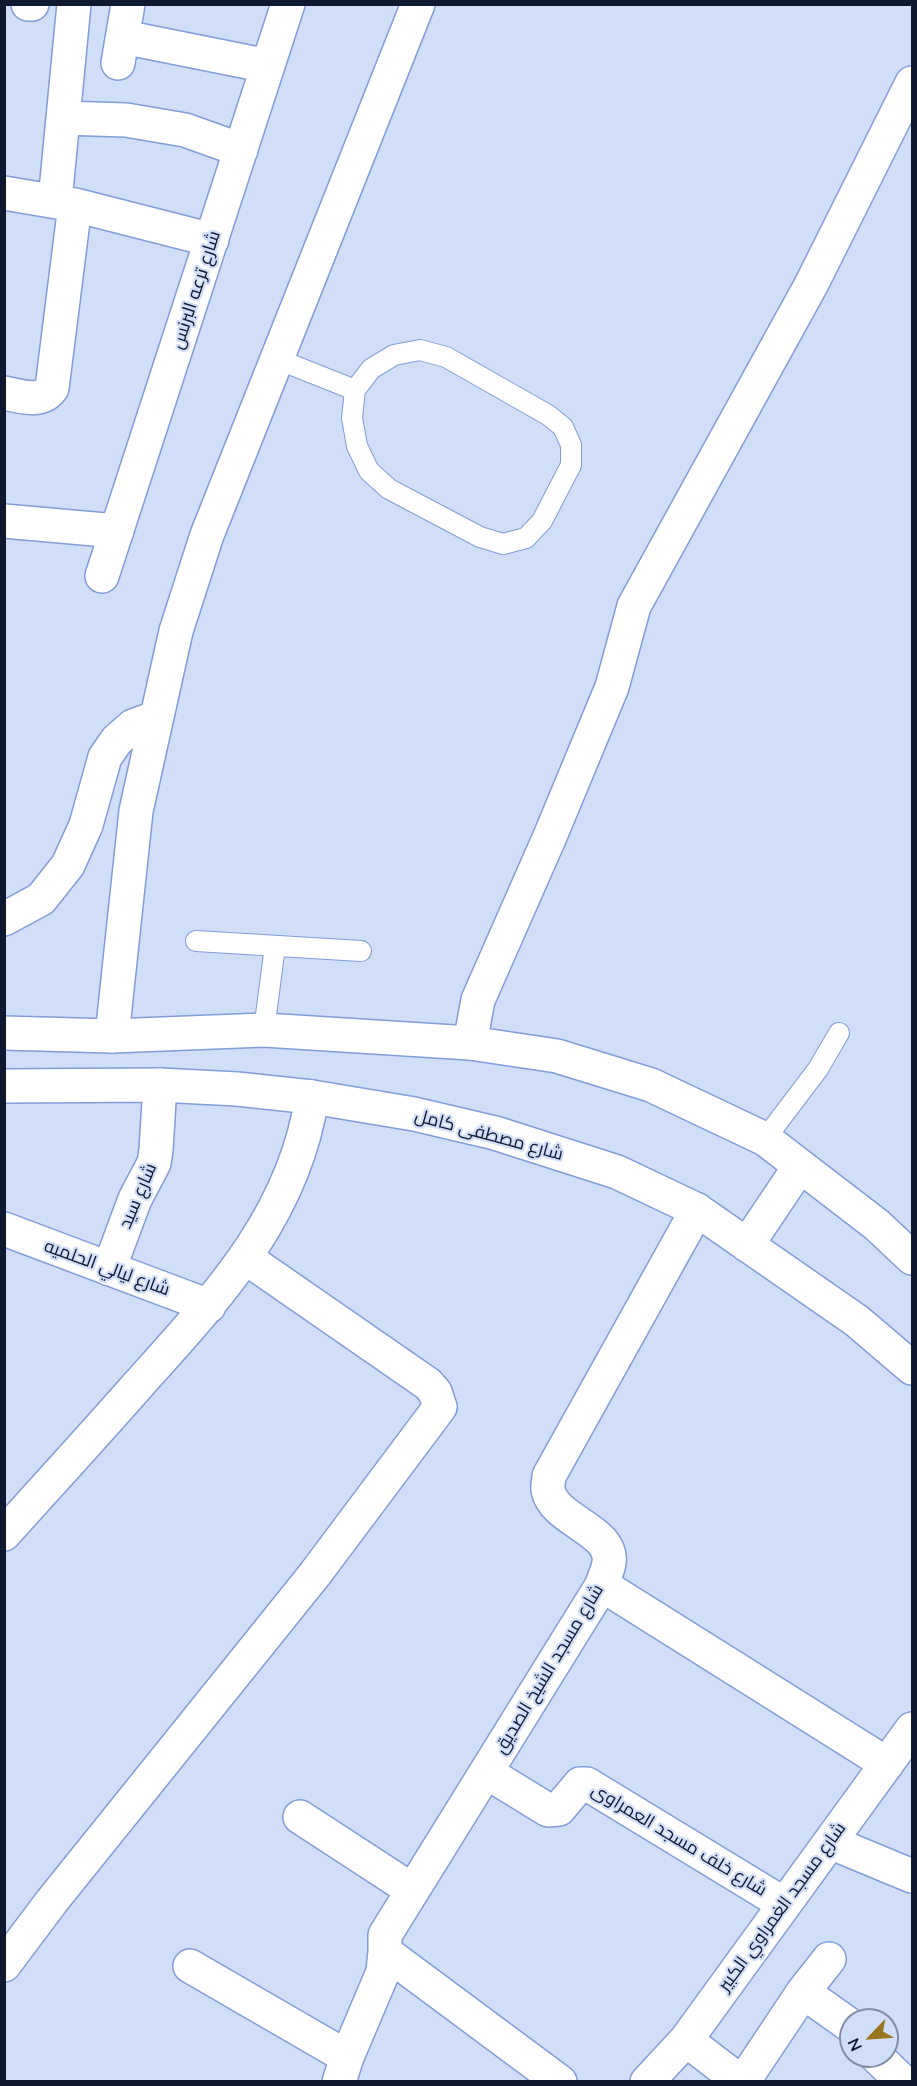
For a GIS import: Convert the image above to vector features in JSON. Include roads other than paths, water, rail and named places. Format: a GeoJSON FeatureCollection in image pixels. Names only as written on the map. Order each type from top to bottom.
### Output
{"type":"FeatureCollection","features":[{"type":"Feature","properties":{"kind":"street"},"geometry":{"type":"LineString","coordinates":[[4,393],[41,398],[52,388],[65,203],[63,118],[74,4]]}},
{"type":"Feature","properties":{"kind":"street"},"geometry":{"type":"LineString","coordinates":[[128,4],[120,50],[268,66]]}},
{"type":"Feature","properties":{"kind":"street","name":"شارع ترعه البرنس"},"geometry":{"type":"LineString","coordinates":[[102,576],[288,4]]}},
{"type":"Feature","properties":{"kind":"street"},"geometry":{"type":"LineString","coordinates":[[112,1036],[136,811],[176,631],[207,535],[418,4]]}},
{"type":"Feature","properties":{"kind":"street"},"geometry":{"type":"LineString","coordinates":[[470,1043],[478,1000],[612,687],[634,606],[811,285],[912,83]]}},
{"type":"Feature","properties":{"kind":"street"},"geometry":{"type":"LineString","coordinates":[[63,118],[136,122],[185,130],[241,150]]}},
{"type":"Feature","properties":{"kind":"street"},"geometry":{"type":"LineString","coordinates":[[4,193],[65,203],[212,240]]}},
{"type":"Feature","properties":{"kind":"street"},"geometry":{"type":"LineString","coordinates":[[4,521],[117,531]]}},
{"type":"Feature","properties":{"kind":"street"},"geometry":{"type":"LineString","coordinates":[[4,920],[41,899],[68,865],[86,825],[105,757],[117,740],[133,726],[156,718]]}},
{"type":"Feature","properties":{"kind":"street"},"geometry":{"type":"LineString","coordinates":[[4,1034],[112,1036],[264,1030],[470,1043],[557,1056],[651,1085],[765,1139],[878,1225],[912,1258]]}},
{"type":"Feature","properties":{"kind":"street","name":"شارع مصطفى كامل"},"geometry":{"type":"LineString","coordinates":[[4,1086],[160,1085],[237,1089],[312,1097],[414,1114],[495,1133],[617,1172],[697,1210],[857,1321],[912,1368]]}},
{"type":"Feature","properties":{"kind":"street","name":"شارع سيد"},"geometry":{"type":"LineString","coordinates":[[110,1269],[135,1199],[154,1162],[160,1085]]}},
{"type":"Feature","properties":{"kind":"street"},"geometry":{"type":"LineString","coordinates":[[4,1534],[209,1306],[246,1258],[273,1213],[294,1165],[312,1097]]}},
{"type":"Feature","properties":{"kind":"street"},"geometry":{"type":"LineString","coordinates":[[747,1245],[800,1166]]}},
{"type":"Feature","properties":{"kind":"street","name":"شارع مسجد الشيخ الصديق"},"geometry":{"type":"LineString","coordinates":[[343,2069],[380,1980],[385,1952],[384,1935],[602,1586],[610,1562],[606,1547],[597,1536],[554,1502],[548,1489],[549,1476],[697,1210]]}},
{"type":"Feature","properties":{"kind":"street","name":"شارع ليالي الحلميه"},"geometry":{"type":"LineString","coordinates":[[4,1229],[209,1306]]}},
{"type":"Feature","properties":{"kind":"street"},"geometry":{"type":"LineString","coordinates":[[4,1965],[52,1901],[315,1574],[440,1407],[435,1392],[428,1384],[246,1258]]}},
{"type":"Feature","properties":{"kind":"street"},"geometry":{"type":"LineString","coordinates":[[602,1586],[887,1764]]}},
{"type":"Feature","properties":{"kind":"street","name":"شارع مسجد الغمراوي الكبير"},"geometry":{"type":"LineString","coordinates":[[647,2082],[686,2040],[912,1729]]}},
{"type":"Feature","properties":{"kind":"street","name":"شارع خلف مسجد العمراوى"},"geometry":{"type":"LineString","coordinates":[[486,1772],[548,1810],[559,1809],[580,1784],[587,1784],[784,1904]]}},
{"type":"Feature","properties":{"kind":"street"},"geometry":{"type":"LineString","coordinates":[[300,1817],[412,1890]]}},
{"type":"Feature","properties":{"kind":"street"},"geometry":{"type":"LineString","coordinates":[[830,1842],[912,1876]]}},
{"type":"Feature","properties":{"kind":"street"},"geometry":{"type":"LineString","coordinates":[[385,1952],[560,2082]]}},
{"type":"Feature","properties":{"kind":"street"},"geometry":{"type":"LineString","coordinates":[[686,2040],[742,2082],[828,1959]]}},
{"type":"Feature","properties":{"kind":"street"},"geometry":{"type":"LineString","coordinates":[[190,1966],[343,2069]]}},
{"type":"Feature","properties":{"kind":"street"},"geometry":{"type":"LineString","coordinates":[[803,1992],[839,2018]]}},
{"type":"Feature","properties":{"kind":"street"},"geometry":{"type":"LineString","coordinates":[[888,2068],[903,2082]]}},
{"type":"Feature","properties":{"kind":"lane"},"geometry":{"type":"LineString","coordinates":[[420,350],[446,357],[548,415],[563,427],[571,445],[571,465],[542,521],[526,538],[503,544],[480,537],[389,489],[369,471],[357,446],[352,418],[354,390],[371,369],[394,355],[420,350]]}},
{"type":"Feature","properties":{"kind":"lane"},"geometry":{"type":"LineString","coordinates":[[277,359],[354,390]]}},
{"type":"Feature","properties":{"kind":"lane"},"geometry":{"type":"LineString","coordinates":[[196,941],[361,951]]}},
{"type":"Feature","properties":{"kind":"lane"},"geometry":{"type":"LineString","coordinates":[[264,1030],[275,946]]}},
{"type":"Feature","properties":{"kind":"lane"},"geometry":{"type":"LineString","coordinates":[[765,1139],[818,1069],[839,1033]]}}]}
